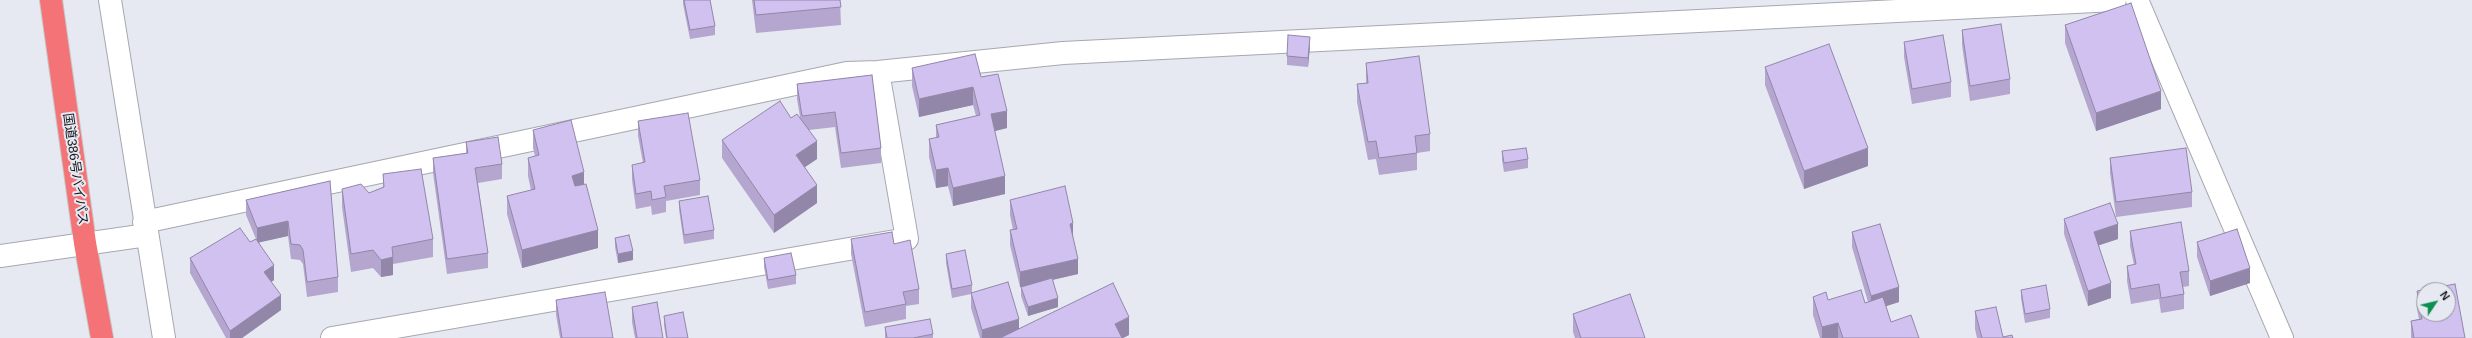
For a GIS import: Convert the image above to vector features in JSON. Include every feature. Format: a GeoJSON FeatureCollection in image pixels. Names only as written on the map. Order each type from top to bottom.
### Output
{"type":"FeatureCollection","features":[{"type":"Feature","properties":{"kind":"highway","name":"国道386号バイパス"},"geometry":{"type":"LineString","coordinates":[[51,0],[85,243],[102,338]]}},
{"type":"Feature","properties":{"kind":"street"},"geometry":{"type":"LineString","coordinates":[[110,0],[164,338]]}},
{"type":"Feature","properties":{"kind":"street"},"geometry":{"type":"LineString","coordinates":[[0,256],[85,243],[847,73],[878,72],[1063,53],[2115,0]]}},
{"type":"Feature","properties":{"kind":"street"},"geometry":{"type":"LineString","coordinates":[[2137,0],[2282,338]]}},
{"type":"Feature","properties":{"kind":"street"},"geometry":{"type":"LineString","coordinates":[[332,338],[907,238],[878,72]]}},
{"type":"Feature","properties":{"kind":"building"},"geometry":{"type":"Polygon","coordinates":[[[684,0],[710,0],[715,26],[690,30],[684,0]]]}},
{"type":"Feature","properties":{"kind":"building"},"geometry":{"type":"Polygon","coordinates":[[[754,0],[840,0],[841,7],[756,15],[754,0]]]}},
{"type":"Feature","properties":{"kind":"building"},"geometry":{"type":"Polygon","coordinates":[[[2131,3],[2161,91],[2096,113],[2065,25],[2131,3]]]}},
{"type":"Feature","properties":{"kind":"building"},"geometry":{"type":"Polygon","coordinates":[[[2001,24],[2010,79],[1970,86],[1962,30],[2001,24]]]}},
{"type":"Feature","properties":{"kind":"building"},"geometry":{"type":"Polygon","coordinates":[[[1288,35],[1310,37],[1308,58],[1287,56],[1288,35]]]}},
{"type":"Feature","properties":{"kind":"building"},"geometry":{"type":"Polygon","coordinates":[[[1943,35],[1951,82],[1912,89],[1904,42],[1943,35]]]}},
{"type":"Feature","properties":{"kind":"building"},"geometry":{"type":"Polygon","coordinates":[[[1829,44],[1868,148],[1804,171],[1765,67],[1829,44]]]}},
{"type":"Feature","properties":{"kind":"building"},"geometry":{"type":"Polygon","coordinates":[[[975,54],[981,77],[998,74],[1007,111],[991,114],[1005,176],[953,188],[948,168],[936,170],[929,139],[939,137],[936,125],[980,115],[973,87],[919,99],[912,68],[975,54]]]}},
{"type":"Feature","properties":{"kind":"building"},"geometry":{"type":"Polygon","coordinates":[[[1419,56],[1430,134],[1415,136],[1417,153],[1379,158],[1376,141],[1368,142],[1357,84],[1368,83],[1366,63],[1419,56]]]}},
{"type":"Feature","properties":{"kind":"building"},"geometry":{"type":"Polygon","coordinates":[[[872,75],[881,148],[841,153],[835,112],[802,116],[797,84],[872,75]]]}},
{"type":"Feature","properties":{"kind":"building"},"geometry":{"type":"Polygon","coordinates":[[[780,101],[791,118],[797,114],[817,141],[796,155],[817,185],[774,215],[722,140],[780,101]]]}},
{"type":"Feature","properties":{"kind":"building"},"geometry":{"type":"Polygon","coordinates":[[[688,113],[700,180],[664,186],[666,197],[652,200],[651,191],[636,194],[632,165],[645,162],[638,121],[688,113]]]}},
{"type":"Feature","properties":{"kind":"building"},"geometry":{"type":"Polygon","coordinates":[[[571,120],[584,172],[572,176],[575,186],[586,184],[598,230],[522,250],[507,196],[535,189],[528,158],[539,155],[533,130],[571,120]]]}},
{"type":"Feature","properties":{"kind":"building"},"geometry":{"type":"Polygon","coordinates":[[[498,137],[502,164],[475,168],[488,253],[447,259],[433,158],[468,153],[466,142],[498,137]]]}},
{"type":"Feature","properties":{"kind":"building"},"geometry":{"type":"Polygon","coordinates":[[[1526,148],[1528,159],[1504,163],[1502,151],[1526,148]]]}},
{"type":"Feature","properties":{"kind":"building"},"geometry":{"type":"Polygon","coordinates":[[[2186,148],[2192,192],[2116,202],[2110,158],[2186,148]]]}},
{"type":"Feature","properties":{"kind":"building"},"geometry":{"type":"Polygon","coordinates":[[[421,169],[433,239],[392,247],[393,257],[381,260],[373,250],[351,254],[342,189],[361,184],[369,193],[384,187],[383,174],[421,169]]]}},
{"type":"Feature","properties":{"kind":"building"},"geometry":{"type":"Polygon","coordinates":[[[330,181],[338,277],[307,282],[303,250],[300,245],[291,244],[288,221],[257,228],[246,200],[330,181]]]}},
{"type":"Feature","properties":{"kind":"building"},"geometry":{"type":"Polygon","coordinates":[[[1065,186],[1073,223],[1070,224],[1078,259],[1020,272],[1010,230],[1017,229],[1010,200],[1065,186]]]}},
{"type":"Feature","properties":{"kind":"building"},"geometry":{"type":"Polygon","coordinates":[[[708,196],[714,230],[684,235],[679,201],[708,196]]]}},
{"type":"Feature","properties":{"kind":"building"},"geometry":{"type":"Polygon","coordinates":[[[2110,203],[2118,224],[2094,232],[2111,283],[2088,291],[2064,219],[2110,203]]]}},
{"type":"Feature","properties":{"kind":"building"},"geometry":{"type":"Polygon","coordinates":[[[2181,222],[2189,271],[2180,272],[2184,294],[2161,298],[2159,284],[2131,289],[2127,266],[2136,264],[2130,231],[2181,222]]]}},
{"type":"Feature","properties":{"kind":"building"},"geometry":{"type":"Polygon","coordinates":[[[1880,224],[1899,287],[1871,296],[1852,232],[1880,224]]]}},
{"type":"Feature","properties":{"kind":"building"},"geometry":{"type":"Polygon","coordinates":[[[240,228],[250,242],[256,239],[274,265],[264,272],[281,295],[230,331],[190,258],[240,228]]]}},
{"type":"Feature","properties":{"kind":"building"},"geometry":{"type":"Polygon","coordinates":[[[2237,229],[2250,268],[2210,281],[2197,242],[2237,229]]]}},
{"type":"Feature","properties":{"kind":"building"},"geometry":{"type":"Polygon","coordinates":[[[892,232],[894,244],[910,240],[919,289],[903,292],[906,304],[865,312],[851,239],[892,232]]]}},
{"type":"Feature","properties":{"kind":"building"},"geometry":{"type":"Polygon","coordinates":[[[629,235],[633,251],[618,254],[615,238],[629,235]]]}},
{"type":"Feature","properties":{"kind":"building"},"geometry":{"type":"Polygon","coordinates":[[[965,250],[972,285],[952,289],[946,254],[965,250]]]}},
{"type":"Feature","properties":{"kind":"building"},"geometry":{"type":"Polygon","coordinates":[[[791,253],[796,275],[768,280],[764,258],[791,253]]]}},
{"type":"Feature","properties":{"kind":"building"},"geometry":{"type":"Polygon","coordinates":[[[1052,278],[1058,298],[1028,307],[1021,287],[1052,278]]]}},
{"type":"Feature","properties":{"kind":"building"},"geometry":{"type":"Polygon","coordinates":[[[1008,282],[1019,319],[982,330],[971,293],[1008,282]]]}},
{"type":"Feature","properties":{"kind":"building"},"geometry":{"type":"Polygon","coordinates":[[[1113,283],[1129,317],[1115,324],[1122,338],[1000,338],[1113,283]]]}},
{"type":"Feature","properties":{"kind":"building"},"geometry":{"type":"Polygon","coordinates":[[[2046,285],[2050,309],[2025,314],[2021,290],[2046,285]]]}},
{"type":"Feature","properties":{"kind":"building"},"geometry":{"type":"Polygon","coordinates":[[[2456,289],[2465,338],[2414,338],[2411,321],[2456,322],[2456,289]]]}},
{"type":"Feature","properties":{"kind":"building"},"geometry":{"type":"Polygon","coordinates":[[[1861,290],[1865,303],[1883,297],[1891,322],[1911,315],[1919,338],[1843,338],[1838,323],[1822,327],[1813,297],[1826,292],[1828,300],[1861,290]]]}},
{"type":"Feature","properties":{"kind":"building"},"geometry":{"type":"Polygon","coordinates":[[[605,292],[613,338],[562,338],[556,300],[605,292]]]}},
{"type":"Feature","properties":{"kind":"building"},"geometry":{"type":"Polygon","coordinates":[[[1630,294],[1645,338],[1581,338],[1573,314],[1630,294]]]}},
{"type":"Feature","properties":{"kind":"building"},"geometry":{"type":"Polygon","coordinates":[[[657,302],[663,338],[637,338],[632,307],[657,302]]]}},
{"type":"Feature","properties":{"kind":"building"},"geometry":{"type":"Polygon","coordinates":[[[1996,307],[2003,337],[2012,335],[2013,338],[1982,338],[1975,311],[1996,307]]]}},
{"type":"Feature","properties":{"kind":"building"},"geometry":{"type":"Polygon","coordinates":[[[683,312],[688,338],[667,338],[664,316],[683,312]]]}},
{"type":"Feature","properties":{"kind":"building"},"geometry":{"type":"Polygon","coordinates":[[[930,319],[933,334],[913,338],[887,338],[885,327],[930,319]]]}}]}
